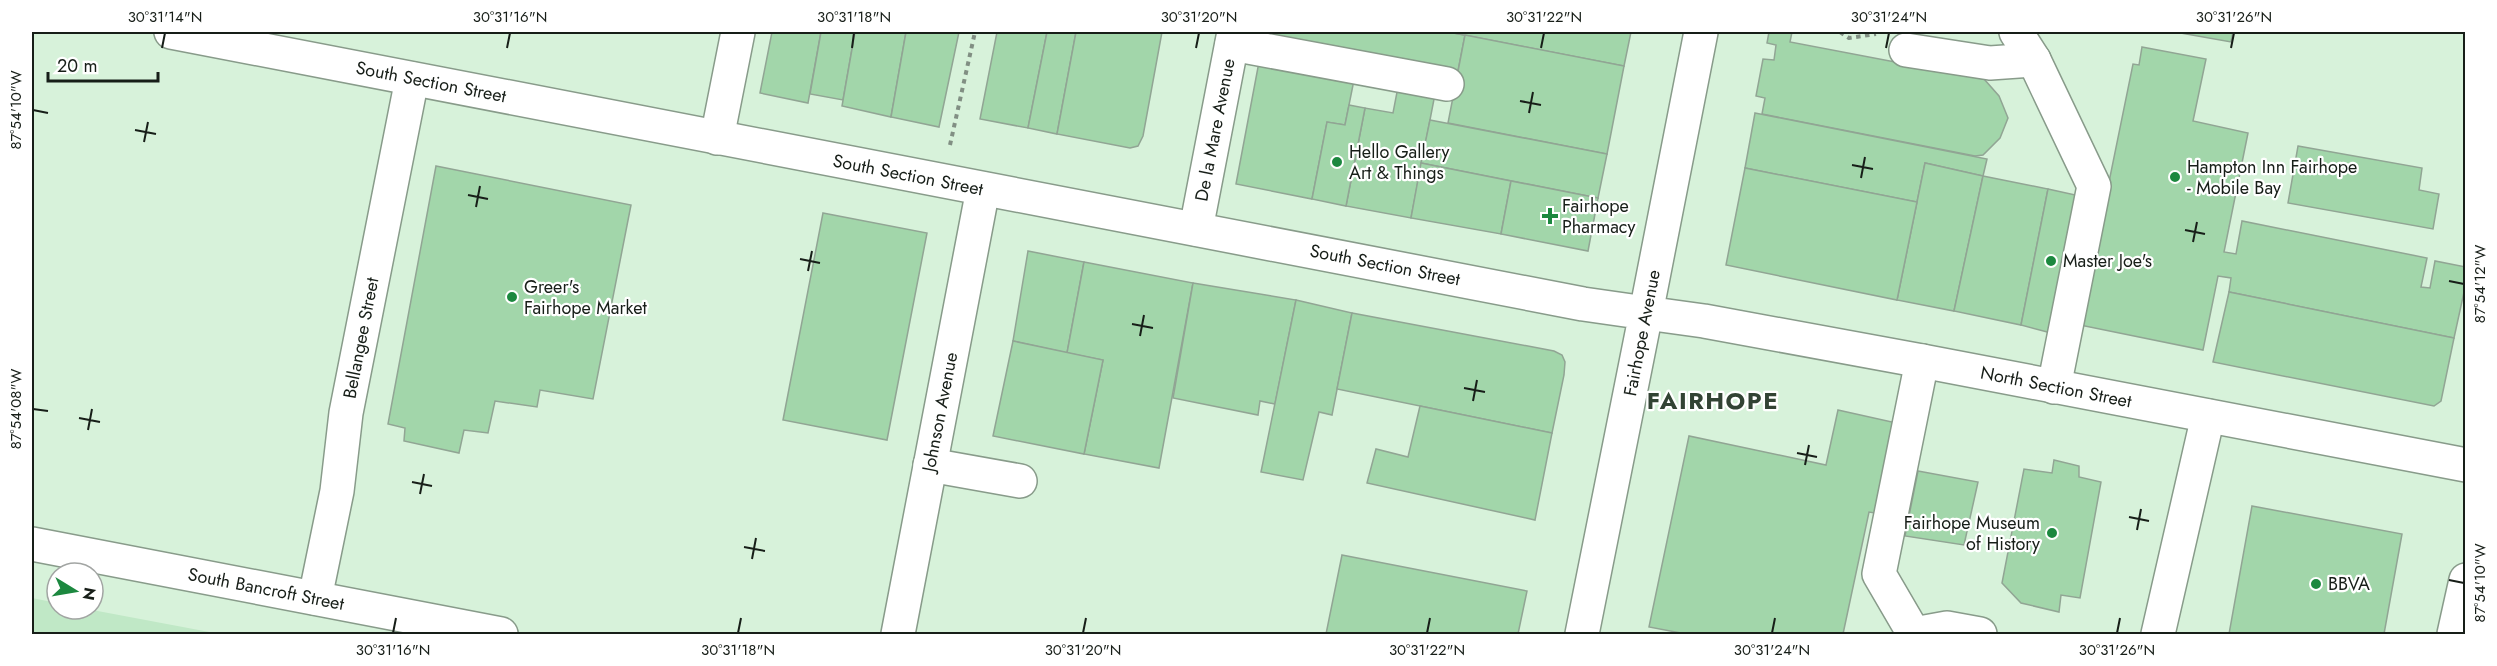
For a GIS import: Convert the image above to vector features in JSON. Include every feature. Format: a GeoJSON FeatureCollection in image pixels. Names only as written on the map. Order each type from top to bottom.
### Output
{"type":"FeatureCollection","features":[{"type":"Feature","properties":{"kind":"street","name":"South Section Street"},"geometry":{"type":"LineString","coordinates":[[171,32],[240,38],[412,79],[1583,304],[1646,313]]}},
{"type":"Feature","properties":{"kind":"street"},"geometry":{"type":"LineString","coordinates":[[717,138],[738,32]]}},
{"type":"Feature","properties":{"kind":"street","name":"Fairhope Avenue"},"geometry":{"type":"LineString","coordinates":[[1582,634],[1701,32]]}},
{"type":"Feature","properties":{"kind":"street"},"geometry":{"type":"LineString","coordinates":[[2016,32],[2034,60],[2094,186],[2054,387]]}},
{"type":"Feature","properties":{"kind":"street"},"geometry":{"type":"LineString","coordinates":[[1233,38],[1447,84]]}},
{"type":"Feature","properties":{"kind":"street","name":"De la Mare Avenue"},"geometry":{"type":"LineString","coordinates":[[1196,228],[1233,38]]}},
{"type":"Feature","properties":{"kind":"street"},"geometry":{"type":"LineString","coordinates":[[1906,50],[1990,63],[2034,60]]}},
{"type":"Feature","properties":{"kind":"street","name":"Bellangee Street"},"geometry":{"type":"LineString","coordinates":[[315,598],[337,491],[346,413],[412,79]]}},
{"type":"Feature","properties":{"kind":"street","name":"Johnson Avenue"},"geometry":{"type":"LineString","coordinates":[[898,634],[983,189]]}},
{"type":"Feature","properties":{"kind":"street","name":"North Section Street"},"geometry":{"type":"LineString","coordinates":[[1646,313],[1704,321],[1922,361],[2466,465]]}},
{"type":"Feature","properties":{"kind":"street"},"geometry":{"type":"LineString","coordinates":[[1922,361],[1879,574],[1914,634],[1947,628],[1980,634]]}},
{"type":"Feature","properties":{"kind":"street"},"geometry":{"type":"LineString","coordinates":[[2158,634],[2208,416]]}},
{"type":"Feature","properties":{"kind":"street"},"geometry":{"type":"LineString","coordinates":[[930,465],[1020,481]]}},
{"type":"Feature","properties":{"kind":"street","name":"South Bancroft Street"},"geometry":{"type":"LineString","coordinates":[[32,544],[501,634]]}},
{"type":"Feature","properties":{"kind":"street"},"geometry":{"type":"LineString","coordinates":[[2455,634],[2466,580]]}},
{"type":"Feature","properties":{"kind":"path"},"geometry":{"type":"LineString","coordinates":[[942,181],[975,32]]}},
{"type":"Feature","properties":{"kind":"shaded area"},"geometry":{"type":"Polygon","coordinates":[[[32,32],[2465,32],[2465,634],[32,634],[32,32]]]}},
{"type":"Feature","properties":{"kind":"shaded area"},"geometry":{"type":"Polygon","coordinates":[[[32,598],[45,601],[45,621],[105,621],[105,612],[220,634],[32,634],[32,598]]]}},
{"type":"Feature","properties":{"kind":"building"},"geometry":{"type":"Polygon","coordinates":[[[772,32],[821,32],[808,103],[760,93],[772,32]]]}},
{"type":"Feature","properties":{"kind":"building"},"geometry":{"type":"Polygon","coordinates":[[[821,32],[855,32],[843,100],[810,94],[821,32]]]}},
{"type":"Feature","properties":{"kind":"building"},"geometry":{"type":"Polygon","coordinates":[[[855,32],[906,32],[891,117],[842,106],[855,32]]]}},
{"type":"Feature","properties":{"kind":"building"},"geometry":{"type":"Polygon","coordinates":[[[906,32],[959,32],[939,127],[891,117],[906,32]]]}},
{"type":"Feature","properties":{"kind":"building"},"geometry":{"type":"Polygon","coordinates":[[[997,32],[1047,32],[1028,128],[980,119],[997,32]]]}},
{"type":"Feature","properties":{"kind":"building"},"geometry":{"type":"Polygon","coordinates":[[[1047,32],[1076,32],[1057,134],[1028,128],[1047,32]]]}},
{"type":"Feature","properties":{"kind":"building"},"geometry":{"type":"Polygon","coordinates":[[[1076,32],[1162,32],[1143,136],[1138,146],[1130,148],[1057,134],[1076,32]]]}},
{"type":"Feature","properties":{"kind":"building"},"geometry":{"type":"Polygon","coordinates":[[[1270,32],[1448,32],[1465,35],[1457,76],[1269,40],[1270,32]]]}},
{"type":"Feature","properties":{"kind":"building"},"geometry":{"type":"Polygon","coordinates":[[[1448,32],[1631,32],[1624,66],[1448,32]]]}},
{"type":"Feature","properties":{"kind":"building"},"geometry":{"type":"Polygon","coordinates":[[[1769,32],[1792,32],[1790,42],[1984,79],[1999,96],[2008,118],[2000,138],[1983,155],[1975,156],[1762,114],[1765,98],[1756,96],[1763,59],[1774,60],[1776,45],[1767,43],[1769,32]]]}},
{"type":"Feature","properties":{"kind":"building"},"geometry":{"type":"Polygon","coordinates":[[[2175,32],[2233,32],[2231,42],[2175,32]]]}},
{"type":"Feature","properties":{"kind":"building"},"geometry":{"type":"Polygon","coordinates":[[[1465,35],[1624,66],[1607,154],[1448,123],[1465,35]]]}},
{"type":"Feature","properties":{"kind":"building","name":"Hampton Inn Fairhope - Mobile Bay"},"geometry":{"type":"Polygon","coordinates":[[[2142,47],[2206,59],[2193,121],[2248,133],[2224,252],[2236,254],[2242,221],[2427,258],[2421,287],[2430,288],[2435,261],[2466,267],[2466,283],[2454,338],[2229,292],[2231,278],[2218,276],[2203,350],[2070,323],[2098,236],[2133,64],[2139,65],[2142,47]]]}},
{"type":"Feature","properties":{"kind":"building"},"geometry":{"type":"Polygon","coordinates":[[[1259,62],[1354,80],[1345,125],[1327,122],[1312,199],[1236,184],[1259,62]]]}},
{"type":"Feature","properties":{"kind":"building"},"geometry":{"type":"Polygon","coordinates":[[[1398,87],[1435,94],[1411,218],[1346,206],[1365,108],[1393,113],[1398,87]]]}},
{"type":"Feature","properties":{"kind":"building","name":"Hello Gallery Art & Things"},"geometry":{"type":"Polygon","coordinates":[[[1349,105],[1365,108],[1346,206],[1312,199],[1327,122],[1345,125],[1349,105]]]}},
{"type":"Feature","properties":{"kind":"building"},"geometry":{"type":"Polygon","coordinates":[[[1755,113],[1987,159],[1983,176],[1925,163],[1917,202],[1745,168],[1755,113]]]}},
{"type":"Feature","properties":{"kind":"building"},"geometry":{"type":"Polygon","coordinates":[[[1430,120],[1607,154],[1598,198],[1421,163],[1430,120]]]}},
{"type":"Feature","properties":{"kind":"building"},"geometry":{"type":"Polygon","coordinates":[[[2298,146],[2422,168],[2419,190],[2439,194],[2433,229],[2288,203],[2298,146]]]}},
{"type":"Feature","properties":{"kind":"building"},"geometry":{"type":"Polygon","coordinates":[[[1421,163],[1511,181],[1501,234],[1411,218],[1421,163]]]}},
{"type":"Feature","properties":{"kind":"building"},"geometry":{"type":"Polygon","coordinates":[[[1925,163],[1983,176],[1954,311],[1897,300],[1925,163]]]}},
{"type":"Feature","properties":{"kind":"building","name":"Greer's Fairhope Market"},"geometry":{"type":"Polygon","coordinates":[[[436,166],[631,205],[593,399],[540,390],[537,407],[495,401],[488,433],[464,430],[459,453],[404,441],[405,428],[388,424],[436,166]]]}},
{"type":"Feature","properties":{"kind":"building"},"geometry":{"type":"Polygon","coordinates":[[[1745,168],[1917,202],[1897,300],[1726,265],[1745,168]]]}},
{"type":"Feature","properties":{"kind":"building"},"geometry":{"type":"Polygon","coordinates":[[[1983,176],[2048,189],[2021,325],[1954,311],[1983,176]]]}},
{"type":"Feature","properties":{"kind":"building","name":"Fairhope Pharmacy"},"geometry":{"type":"Polygon","coordinates":[[[1511,181],[1598,198],[1588,251],[1501,234],[1511,181]]]}},
{"type":"Feature","properties":{"kind":"building","name":"Master Joe's"},"geometry":{"type":"Polygon","coordinates":[[[2048,189],[2080,196],[2055,334],[2021,325],[2048,189]]]}},
{"type":"Feature","properties":{"kind":"building"},"geometry":{"type":"Polygon","coordinates":[[[823,213],[927,233],[887,440],[783,420],[823,213]]]}},
{"type":"Feature","properties":{"kind":"building"},"geometry":{"type":"Polygon","coordinates":[[[1028,251],[1084,262],[1067,353],[1013,341],[1028,251]]]}},
{"type":"Feature","properties":{"kind":"building"},"geometry":{"type":"Polygon","coordinates":[[[1084,262],[1193,283],[1159,468],[1084,454],[1103,360],[1067,353],[1084,262]]]}},
{"type":"Feature","properties":{"kind":"building"},"geometry":{"type":"Polygon","coordinates":[[[1193,283],[1296,300],[1275,404],[1260,401],[1258,415],[1173,398],[1193,283]]]}},
{"type":"Feature","properties":{"kind":"building"},"geometry":{"type":"Polygon","coordinates":[[[2229,292],[2454,338],[2441,401],[2434,406],[2213,362],[2229,292]]]}},
{"type":"Feature","properties":{"kind":"building"},"geometry":{"type":"Polygon","coordinates":[[[1296,300],[1352,313],[1332,415],[1319,412],[1303,480],[1261,472],[1296,300]]]}},
{"type":"Feature","properties":{"kind":"building"},"geometry":{"type":"Polygon","coordinates":[[[1352,313],[1554,351],[1562,355],[1565,362],[1564,375],[1552,433],[1337,389],[1352,313]]]}},
{"type":"Feature","properties":{"kind":"building"},"geometry":{"type":"Polygon","coordinates":[[[1013,341],[1103,360],[1084,454],[993,436],[1013,341]]]}},
{"type":"Feature","properties":{"kind":"building"},"geometry":{"type":"Polygon","coordinates":[[[1420,406],[1552,433],[1535,520],[1367,483],[1376,449],[1408,457],[1420,406]]]}},
{"type":"Feature","properties":{"kind":"building"},"geometry":{"type":"Polygon","coordinates":[[[1838,410],[1901,424],[1881,514],[1869,512],[1843,634],[1686,634],[1649,627],[1689,436],[1826,465],[1838,410]]]}},
{"type":"Feature","properties":{"kind":"building","name":"Fairhope Museum of History"},"geometry":{"type":"Polygon","coordinates":[[[2054,460],[2079,466],[2079,477],[2101,482],[2080,598],[2061,595],[2059,612],[2021,603],[2002,583],[2024,469],[2052,473],[2054,460]]]}},
{"type":"Feature","properties":{"kind":"building"},"geometry":{"type":"Polygon","coordinates":[[[1918,471],[1978,482],[1964,545],[1905,536],[1918,471]]]}},
{"type":"Feature","properties":{"kind":"building","name":"BBVA"},"geometry":{"type":"Polygon","coordinates":[[[2252,506],[2402,534],[2384,634],[2229,634],[2252,506]]]}},
{"type":"Feature","properties":{"kind":"building"},"geometry":{"type":"Polygon","coordinates":[[[1342,555],[1527,591],[1518,634],[1326,634],[1342,555]]]}},
{"type":"Feature","properties":{"kind":"place","name":"Hello Gallery Art & Things"},"geometry":{"type":"Point","coordinates":[1337,162]}},
{"type":"Feature","properties":{"kind":"place","name":"Hampton Inn Fairhope - Mobile Bay"},"geometry":{"type":"Point","coordinates":[2175,177]}},
{"type":"Feature","properties":{"kind":"place","name":"Fairhope Pharmacy"},"geometry":{"type":"Point","coordinates":[1550,216]}},
{"type":"Feature","properties":{"kind":"place","name":"Master Joe's"},"geometry":{"type":"Point","coordinates":[2051,261]}},
{"type":"Feature","properties":{"kind":"place","name":"Greer's Fairhope Market"},"geometry":{"type":"Point","coordinates":[512,297]}},
{"type":"Feature","properties":{"kind":"place","name":"Fairhope Museum of History"},"geometry":{"type":"Point","coordinates":[2052,533]}},
{"type":"Feature","properties":{"kind":"place","name":"BBVA"},"geometry":{"type":"Point","coordinates":[2316,584]}},
{"type":"Feature","properties":{"kind":"district","name":"FAIRHOPE"},"geometry":{"type":"Point","coordinates":[1713,400]}}]}
